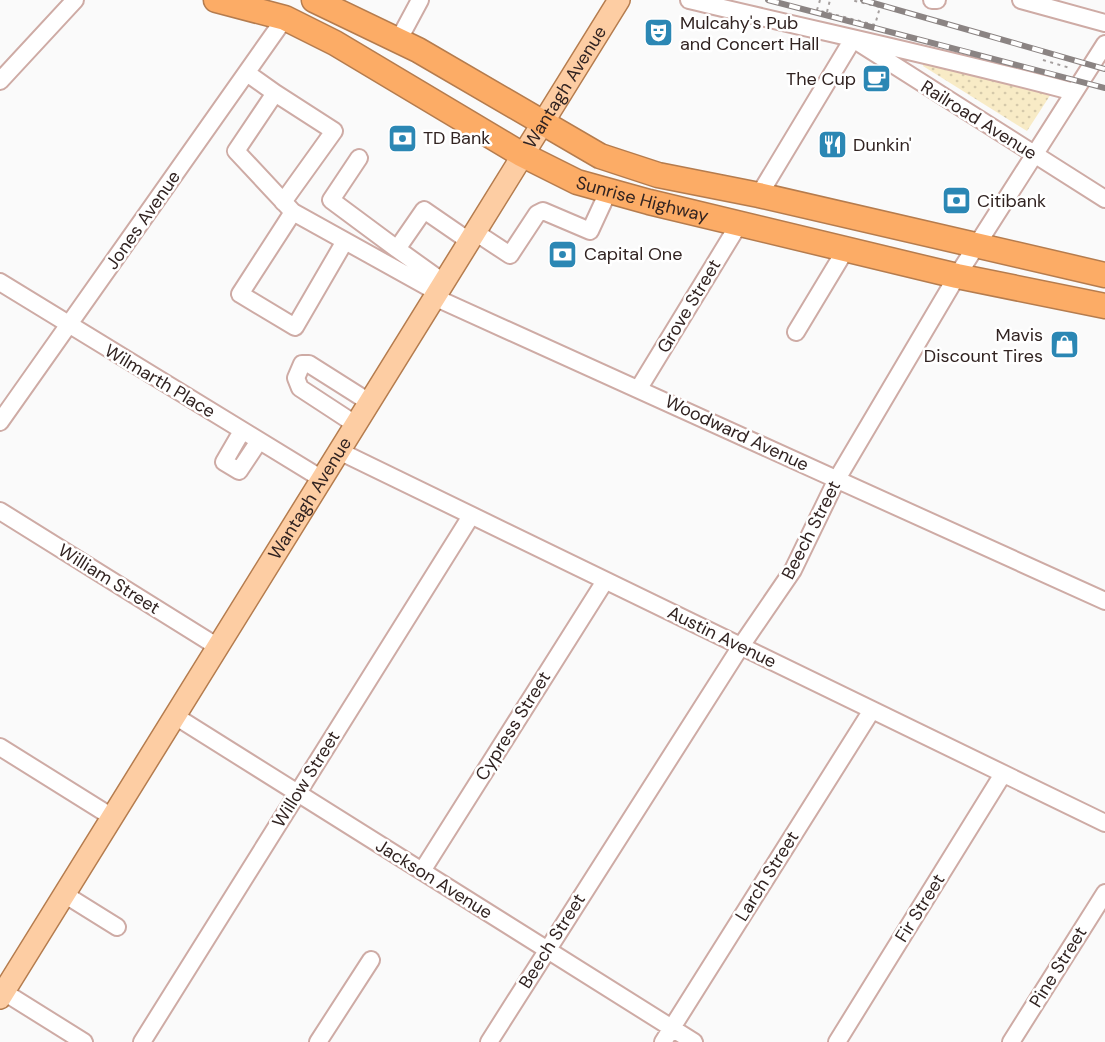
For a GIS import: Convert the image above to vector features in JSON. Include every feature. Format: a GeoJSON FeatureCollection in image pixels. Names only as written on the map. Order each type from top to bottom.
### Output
{"type":"FeatureCollection","features":[{"type":"Feature","properties":{"kind":"highway"},"geometry":{"type":"LineString","coordinates":[[216,0],[249,7],[288,8],[297,5],[293,9]]}},
{"type":"Feature","properties":{"kind":"highway","name":"Sunrise Highway"},"geometry":{"type":"LineString","coordinates":[[314,0],[398,41],[600,156],[658,175],[759,195],[1105,275]]}},
{"type":"Feature","properties":{"kind":"highway","name":"Sunrise Highway"},"geometry":{"type":"LineString","coordinates":[[293,9],[372,63],[522,154],[577,182],[608,192],[957,276],[1105,306]]}},
{"type":"Feature","properties":{"kind":"main road","name":"Wantagh Avenue"},"geometry":{"type":"LineString","coordinates":[[2,995],[541,122],[619,0]]}},
{"type":"Feature","properties":{"kind":"street"},"geometry":{"type":"LineString","coordinates":[[50,25],[54,6],[51,0]]}},
{"type":"Feature","properties":{"kind":"street"},"geometry":{"type":"LineString","coordinates":[[0,81],[75,0]]}},
{"type":"Feature","properties":{"kind":"street"},"geometry":{"type":"LineString","coordinates":[[398,41],[420,0]]}},
{"type":"Feature","properties":{"kind":"street","name":"Railroad Avenue"},"geometry":{"type":"LineString","coordinates":[[689,0],[853,39],[922,52],[1074,92]]}},
{"type":"Feature","properties":{"kind":"street"},"geometry":{"type":"LineString","coordinates":[[1021,0],[1105,23]]}},
{"type":"Feature","properties":{"kind":"street","name":"Jones Avenue"},"geometry":{"type":"LineString","coordinates":[[0,422],[293,9]]}},
{"type":"Feature","properties":{"kind":"street"},"geometry":{"type":"LineString","coordinates":[[759,195],[853,39]]}},
{"type":"Feature","properties":{"kind":"street","name":"Railroad Avenue"},"geometry":{"type":"LineString","coordinates":[[853,39],[1105,199]]}},
{"type":"Feature","properties":{"kind":"street","name":"Beech Street"},"geometry":{"type":"LineString","coordinates":[[489,1042],[741,646],[793,570],[837,479],[957,276],[1105,44]]}},
{"type":"Feature","properties":{"kind":"street"},"geometry":{"type":"LineString","coordinates":[[247,73],[334,131],[288,207],[240,294],[296,327],[345,241]]}},
{"type":"Feature","properties":{"kind":"street"},"geometry":{"type":"LineString","coordinates":[[275,93],[236,151],[288,207],[345,241],[438,290]]}},
{"type":"Feature","properties":{"kind":"street"},"geometry":{"type":"LineString","coordinates":[[359,158],[331,200],[397,249],[438,290]]}},
{"type":"Feature","properties":{"kind":"street"},"geometry":{"type":"LineString","coordinates":[[397,249],[424,210],[510,255],[537,214],[543,211],[590,231],[608,192]]}},
{"type":"Feature","properties":{"kind":"street","name":"Grove Street"},"geometry":{"type":"LineString","coordinates":[[639,388],[739,224]]}},
{"type":"Feature","properties":{"kind":"street"},"geometry":{"type":"LineString","coordinates":[[796,332],[846,249]]}},
{"type":"Feature","properties":{"kind":"street","name":"Wilmarth Place"},"geometry":{"type":"LineString","coordinates":[[0,282],[322,479]]}},
{"type":"Feature","properties":{"kind":"street","name":"Woodward Avenue"},"geometry":{"type":"LineString","coordinates":[[438,290],[639,388],[1105,601]]}},
{"type":"Feature","properties":{"kind":"street"},"geometry":{"type":"LineString","coordinates":[[355,424],[300,388],[296,378],[302,364],[309,364],[369,402]]}},
{"type":"Feature","properties":{"kind":"street"},"geometry":{"type":"LineString","coordinates":[[242,431],[221,466],[239,471],[258,441]]}},
{"type":"Feature","properties":{"kind":"street","name":"Austin Avenue"},"geometry":{"type":"LineString","coordinates":[[339,451],[1105,823]]}},
{"type":"Feature","properties":{"kind":"street","name":"William Street"},"geometry":{"type":"LineString","coordinates":[[0,511],[218,647]]}},
{"type":"Feature","properties":{"kind":"street","name":"Willow Street"},"geometry":{"type":"LineString","coordinates":[[142,1042],[471,516]]}},
{"type":"Feature","properties":{"kind":"street","name":"Cypress Street"},"geometry":{"type":"LineString","coordinates":[[422,871],[605,580]]}},
{"type":"Feature","properties":{"kind":"street","name":"Larch Street"},"geometry":{"type":"LineString","coordinates":[[667,1035],[872,710]]}},
{"type":"Feature","properties":{"kind":"street","name":"Jackson Avenue"},"geometry":{"type":"LineString","coordinates":[[175,716],[547,950],[667,1035],[694,1042]]}},
{"type":"Feature","properties":{"kind":"street"},"geometry":{"type":"LineString","coordinates":[[0,747],[112,817]]}},
{"type":"Feature","properties":{"kind":"street","name":"Fir Street"},"geometry":{"type":"LineString","coordinates":[[837,1042],[1003,774]]}},
{"type":"Feature","properties":{"kind":"street","name":"Pine Street"},"geometry":{"type":"LineString","coordinates":[[1011,1042],[1105,893]]}},
{"type":"Feature","properties":{"kind":"street"},"geometry":{"type":"LineString","coordinates":[[64,894],[117,927]]}},
{"type":"Feature","properties":{"kind":"street"},"geometry":{"type":"LineString","coordinates":[[318,1042],[371,960]]}},
{"type":"Feature","properties":{"kind":"street"},"geometry":{"type":"LineString","coordinates":[[2,995],[84,1042]]}},
{"type":"Feature","properties":{"kind":"path"},"geometry":{"type":"LineString","coordinates":[[819,0],[817,10],[875,25],[880,7],[858,4],[852,0]]}},
{"type":"Feature","properties":{"kind":"path"},"geometry":{"type":"LineString","coordinates":[[825,2],[830,2],[827,13]]}},
{"type":"Feature","properties":{"kind":"path"},"geometry":{"type":"LineString","coordinates":[[1043,60],[1070,68]]}},
{"type":"Feature","properties":{"kind":"shaded area"},"geometry":{"type":"Polygon","coordinates":[[[924,61],[1051,94],[1027,131],[923,66],[924,61]]]}},
{"type":"Feature","properties":{"kind":"railway"},"geometry":{"type":"LineString","coordinates":[[768,0],[1105,88]]}},
{"type":"Feature","properties":{"kind":"railway"},"geometry":{"type":"LineString","coordinates":[[863,0],[1105,69]]}},
{"type":"Feature","properties":{"kind":"place","name":"Mulcahy's Pub and Concert Hall"},"geometry":{"type":"Point","coordinates":[659,33]}},
{"type":"Feature","properties":{"kind":"place","name":"The Cup"},"geometry":{"type":"Point","coordinates":[877,79]}},
{"type":"Feature","properties":{"kind":"place","name":"TD Bank"},"geometry":{"type":"Point","coordinates":[402,138]}},
{"type":"Feature","properties":{"kind":"place","name":"Dunkin'"},"geometry":{"type":"Point","coordinates":[832,145]}},
{"type":"Feature","properties":{"kind":"place","name":"Citibank"},"geometry":{"type":"Point","coordinates":[956,201]}},
{"type":"Feature","properties":{"kind":"place","name":"Capital One"},"geometry":{"type":"Point","coordinates":[563,254]}},
{"type":"Feature","properties":{"kind":"place","name":"Mavis Discount Tires"},"geometry":{"type":"Point","coordinates":[1064,345]}}]}
